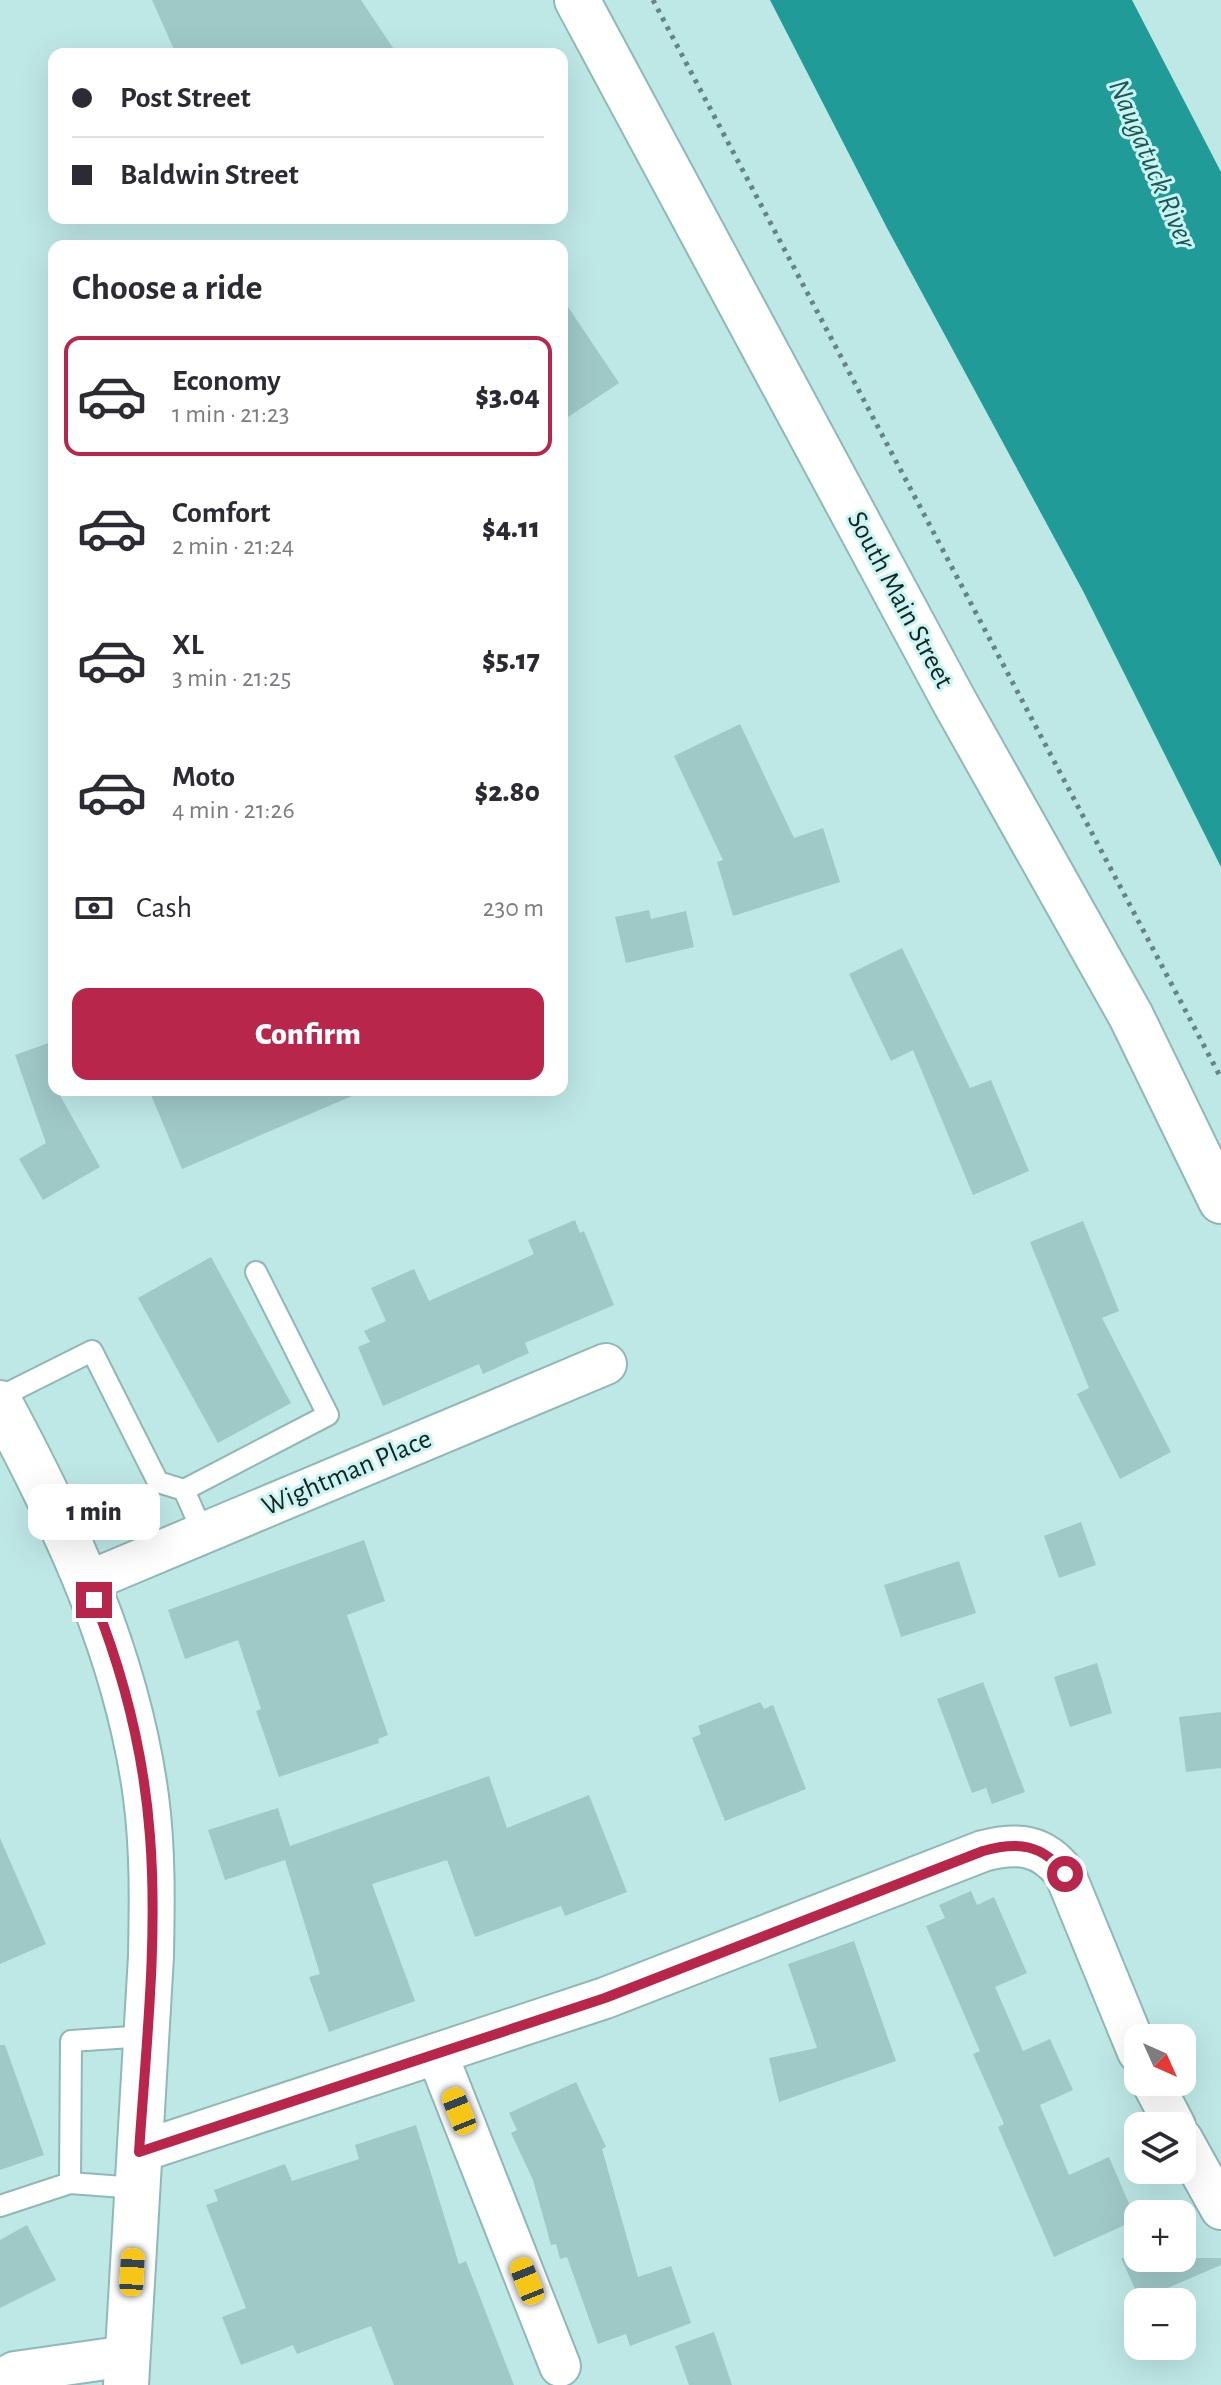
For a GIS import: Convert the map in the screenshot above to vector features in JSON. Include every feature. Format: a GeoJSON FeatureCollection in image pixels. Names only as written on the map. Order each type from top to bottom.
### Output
{"type":"FeatureCollection","features":[{"type":"Feature","properties":{"kind":"main road","name":"South Main Street"},"geometry":{"type":"LineString","coordinates":[[577,0],[954,701],[1099,956],[1165,1082],[1221,1201]]}},
{"type":"Feature","properties":{"kind":"main road"},"geometry":{"type":"LineString","coordinates":[[0,1400],[87,1582],[125,1690],[146,1799],[152,1891],[126,2371]]}},
{"type":"Feature","properties":{"kind":"street","name":"Wightman Place"},"geometry":{"type":"LineString","coordinates":[[87,1582],[606,1364]]}},
{"type":"Feature","properties":{"kind":"street"},"geometry":{"type":"LineString","coordinates":[[138,2170],[437,2054],[648,1982],[983,1851],[1014,1845],[1040,1850],[1057,1863],[1071,1883],[1127,2024]]}},
{"type":"Feature","properties":{"kind":"street"},"geometry":{"type":"LineString","coordinates":[[437,2054],[560,2366]]}},
{"type":"Feature","properties":{"kind":"street"},"geometry":{"type":"LineString","coordinates":[[1196,2164],[1221,2209]]}},
{"type":"Feature","properties":{"kind":"street"},"geometry":{"type":"LineString","coordinates":[[0,2380],[15,2372],[126,2371]]}},
{"type":"Feature","properties":{"kind":"lane"},"geometry":{"type":"LineString","coordinates":[[0,1400],[92,1351],[158,1482],[184,1490],[328,1415],[256,1272]]}},
{"type":"Feature","properties":{"kind":"lane"},"geometry":{"type":"LineString","coordinates":[[184,1490],[203,1533]]}},
{"type":"Feature","properties":{"kind":"lane"},"geometry":{"type":"LineString","coordinates":[[70,2183],[71,2041],[146,2036]]}},
{"type":"Feature","properties":{"kind":"lane"},"geometry":{"type":"LineString","coordinates":[[0,2206],[70,2183],[138,2170]]}},
{"type":"Feature","properties":{"kind":"path"},"geometry":{"type":"LineString","coordinates":[[653,0],[1221,1078]]}},
{"type":"Feature","properties":{"kind":"water","name":"Naugatuck River"},"geometry":{"type":"Polygon","coordinates":[[[770,0],[1132,0],[1221,172],[1221,867],[1083,591],[887,228],[770,0]]]}},
{"type":"Feature","properties":{"kind":"building"},"geometry":{"type":"Polygon","coordinates":[[[152,0],[361,0],[393,48],[173,48],[152,0]]]}},
{"type":"Feature","properties":{"kind":"building"},"geometry":{"type":"Polygon","coordinates":[[[568,307],[619,383],[568,417],[568,307]]]}},
{"type":"Feature","properties":{"kind":"building"},"geometry":{"type":"Polygon","coordinates":[[[740,724],[794,838],[823,828],[840,882],[733,916],[717,862],[723,860],[674,756],[740,724]]]}},
{"type":"Feature","properties":{"kind":"building"},"geometry":{"type":"Polygon","coordinates":[[[649,910],[651,919],[686,911],[694,947],[626,963],[615,917],[649,910]]]}},
{"type":"Feature","properties":{"kind":"building"},"geometry":{"type":"Polygon","coordinates":[[[902,948],[970,1088],[991,1080],[1029,1171],[973,1195],[913,1050],[891,1061],[849,974],[902,948]]]}},
{"type":"Feature","properties":{"kind":"building"},"geometry":{"type":"Polygon","coordinates":[[[48,1043],[48,1096],[60,1096],[100,1167],[43,1200],[19,1159],[46,1143],[15,1055],[48,1043]]]}},
{"type":"Feature","properties":{"kind":"building"},"geometry":{"type":"Polygon","coordinates":[[[152,1096],[352,1096],[182,1169],[152,1096]]]}},
{"type":"Feature","properties":{"kind":"building"},"geometry":{"type":"Polygon","coordinates":[[[575,1220],[580,1233],[584,1231],[614,1305],[525,1343],[529,1353],[483,1374],[479,1364],[383,1406],[358,1347],[370,1342],[364,1331],[386,1321],[371,1288],[414,1269],[429,1301],[534,1254],[528,1240],[575,1220]]]}},
{"type":"Feature","properties":{"kind":"building"},"geometry":{"type":"Polygon","coordinates":[[[1083,1221],[1119,1311],[1102,1318],[1171,1452],[1120,1479],[1077,1394],[1089,1388],[1030,1242],[1083,1221]]]}},
{"type":"Feature","properties":{"kind":"building"},"geometry":{"type":"Polygon","coordinates":[[[211,1257],[291,1403],[218,1443],[138,1298],[211,1257]]]}},
{"type":"Feature","properties":{"kind":"building"},"geometry":{"type":"Polygon","coordinates":[[[1081,1522],[1096,1565],[1059,1578],[1044,1536],[1081,1522]]]}},
{"type":"Feature","properties":{"kind":"building"},"geometry":{"type":"Polygon","coordinates":[[[364,1540],[385,1601],[347,1615],[388,1735],[378,1739],[379,1743],[279,1777],[256,1711],[261,1709],[238,1640],[185,1659],[168,1610],[364,1540]]]}},
{"type":"Feature","properties":{"kind":"building"},"geometry":{"type":"Polygon","coordinates":[[[959,1561],[976,1613],[901,1637],[884,1585],[959,1561]]]}},
{"type":"Feature","properties":{"kind":"building"},"geometry":{"type":"Polygon","coordinates":[[[1097,1663],[1112,1713],[1070,1727],[1054,1677],[1097,1663]]]}},
{"type":"Feature","properties":{"kind":"building"},"geometry":{"type":"Polygon","coordinates":[[[983,1682],[1025,1792],[992,1804],[986,1788],[972,1793],[937,1699],[983,1682]]]}},
{"type":"Feature","properties":{"kind":"building"},"geometry":{"type":"Polygon","coordinates":[[[760,1702],[764,1709],[773,1705],[806,1789],[725,1821],[692,1738],[701,1734],[698,1726],[760,1702]]]}},
{"type":"Feature","properties":{"kind":"building"},"geometry":{"type":"Polygon","coordinates":[[[1221,1712],[1221,1768],[1186,1772],[1179,1717],[1221,1712]]]}},
{"type":"Feature","properties":{"kind":"building"},"geometry":{"type":"Polygon","coordinates":[[[489,1776],[507,1828],[589,1795],[627,1892],[565,1916],[561,1906],[475,1937],[447,1860],[372,1884],[415,2001],[329,2032],[309,1977],[320,1974],[285,1860],[225,1880],[208,1830],[278,1808],[290,1846],[489,1776]]]}},
{"type":"Feature","properties":{"kind":"building"},"geometry":{"type":"Polygon","coordinates":[[[0,1838],[46,1944],[0,1964],[0,1838]]]}},
{"type":"Feature","properties":{"kind":"building"},"geometry":{"type":"Polygon","coordinates":[[[971,1891],[977,1905],[994,1897],[1027,1973],[995,1987],[1023,2051],[1050,2039],[1073,2090],[1040,2105],[1069,2175],[1109,2157],[1127,2200],[1124,2200],[1124,2225],[1054,2257],[998,2127],[1004,2124],[973,2054],[980,2051],[926,1926],[945,1918],[939,1905],[971,1891]]]}},
{"type":"Feature","properties":{"kind":"building"},"geometry":{"type":"Polygon","coordinates":[[[854,1941],[896,2061],[779,2102],[769,2058],[817,2048],[788,1964],[854,1941]]]}},
{"type":"Feature","properties":{"kind":"building"},"geometry":{"type":"Polygon","coordinates":[[[0,2045],[5,2045],[44,2155],[0,2170],[0,2045]]]}},
{"type":"Feature","properties":{"kind":"building"},"geometry":{"type":"Polygon","coordinates":[[[576,2082],[606,2147],[602,2149],[638,2277],[671,2266],[691,2323],[630,2346],[626,2334],[598,2344],[567,2257],[560,2259],[556,2244],[551,2245],[533,2180],[511,2133],[517,2130],[509,2113],[576,2082]]]}},
{"type":"Feature","properties":{"kind":"building"},"geometry":{"type":"Polygon","coordinates":[[[416,2125],[459,2264],[466,2261],[514,2385],[394,2385],[371,2326],[297,2354],[293,2345],[241,2365],[222,2317],[246,2308],[206,2205],[218,2201],[214,2190],[285,2164],[292,2181],[359,2159],[355,2145],[416,2125]]]}},
{"type":"Feature","properties":{"kind":"building"},"geometry":{"type":"Polygon","coordinates":[[[27,2225],[56,2280],[0,2308],[0,2240],[27,2225]]]}},
{"type":"Feature","properties":{"kind":"building"},"geometry":{"type":"Polygon","coordinates":[[[1196,2258],[1221,2258],[1221,2265],[1168,2288],[1135,2288],[1127,2272],[1196,2272],[1196,2258]]]}},
{"type":"Feature","properties":{"kind":"building"},"geometry":{"type":"Polygon","coordinates":[[[714,2332],[732,2385],[689,2385],[675,2346],[714,2332]]]}},
{"type":"Feature","properties":{"kind":"route"},"geometry":{"type":"LineString","coordinates":[[94,1600],[125,1690],[141,1764],[150,1836],[151,1956],[139,2152],[605,1998],[983,1851],[1014,1845],[1029,1846],[1049,1856],[1065,1874]]}}]}
